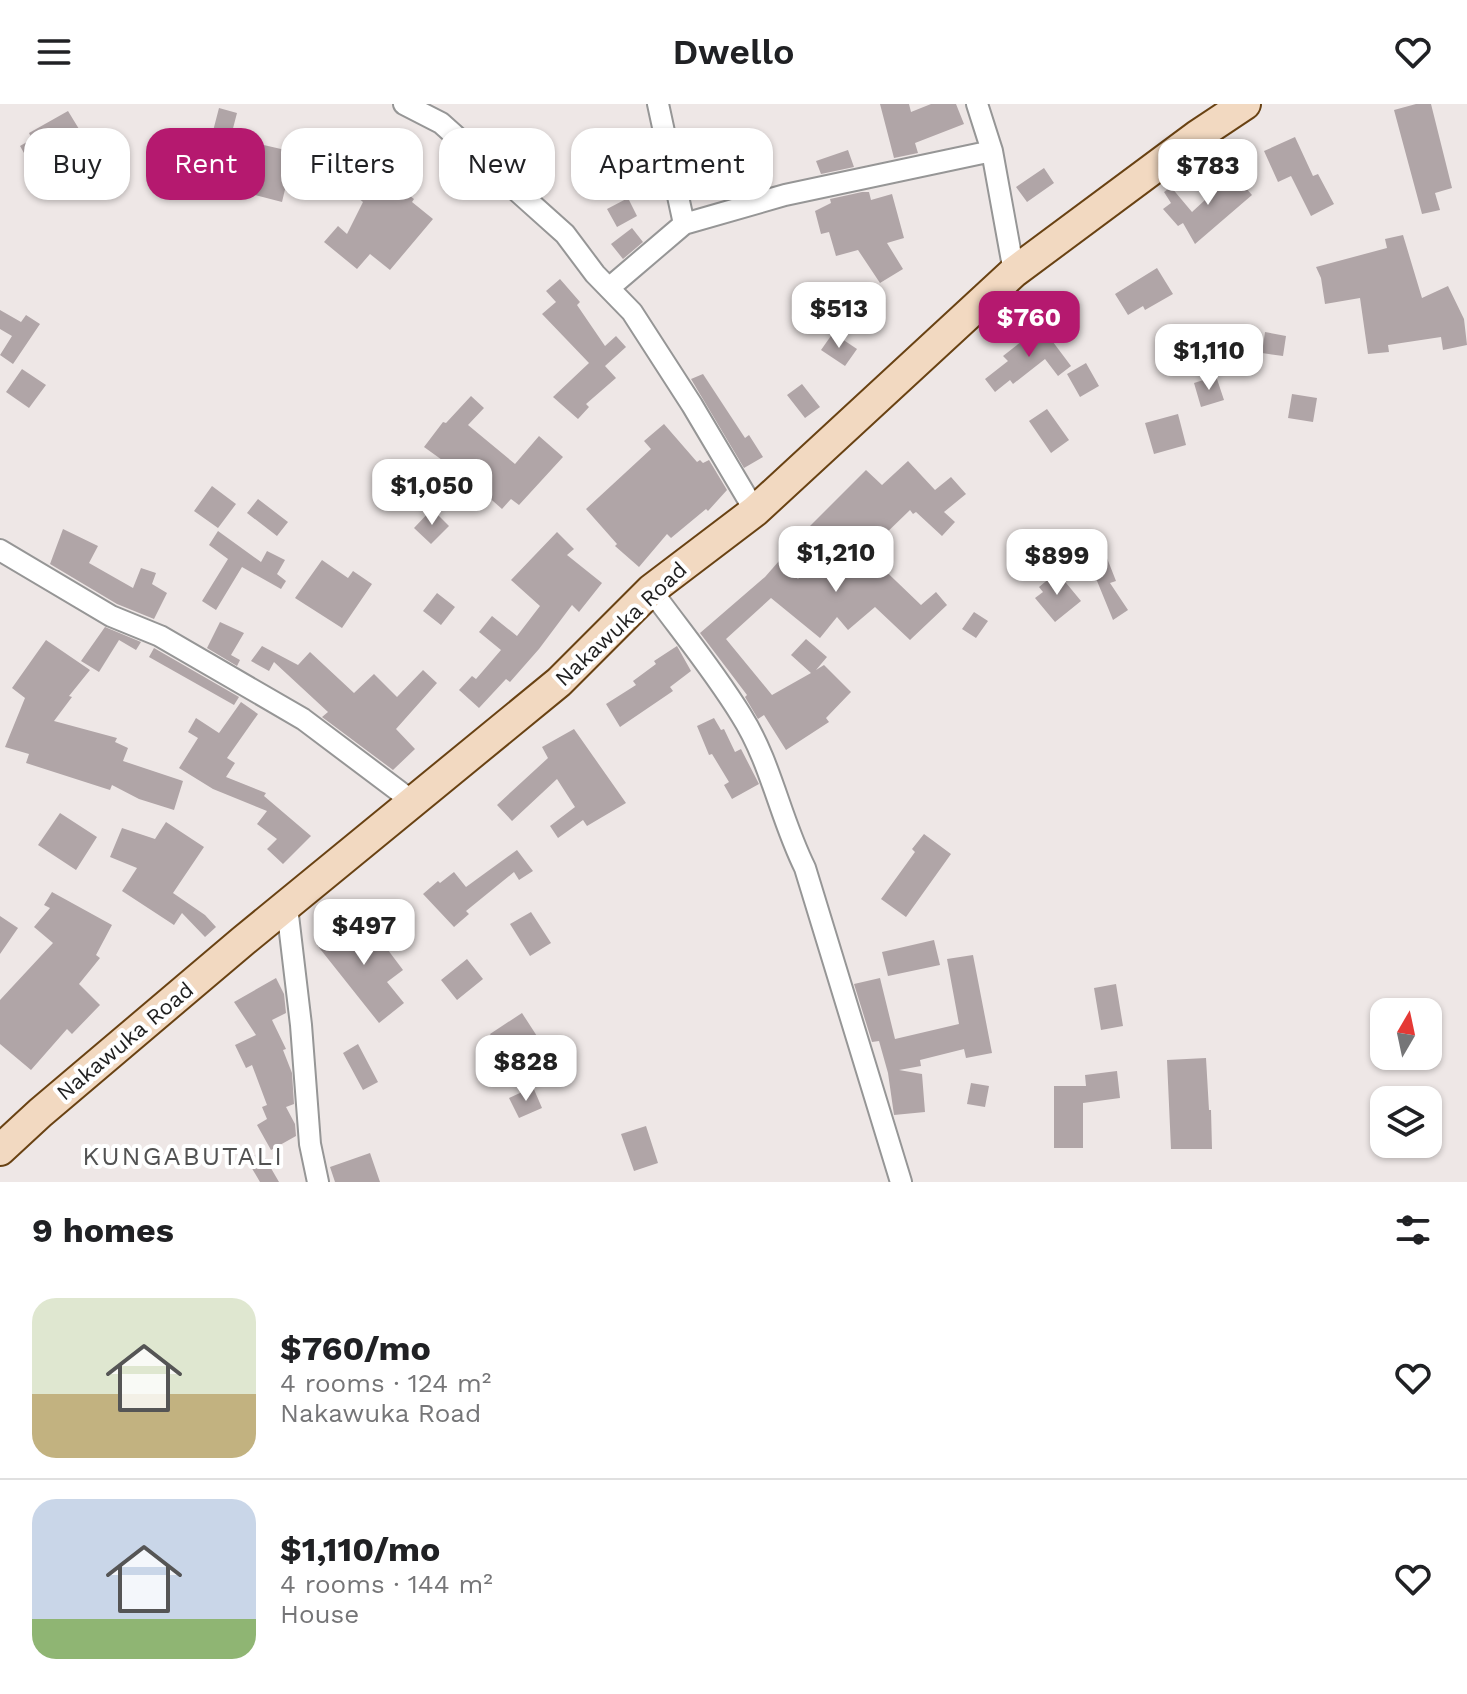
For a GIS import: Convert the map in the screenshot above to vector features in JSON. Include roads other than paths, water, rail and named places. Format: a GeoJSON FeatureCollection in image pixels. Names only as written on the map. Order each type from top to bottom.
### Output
{"type":"FeatureCollection","features":[{"type":"Feature","properties":{"kind":"main road","name":"Nakawuka Road"},"geometry":{"type":"LineString","coordinates":[[0,1150],[243,941],[559,682],[651,590],[755,511],[1014,272],[1245,104]]}},
{"type":"Feature","properties":{"kind":"street"},"geometry":{"type":"LineString","coordinates":[[404,104],[441,123],[565,234],[595,274],[632,312],[755,511]]}},
{"type":"Feature","properties":{"kind":"street"},"geometry":{"type":"LineString","coordinates":[[658,104],[684,224]]}},
{"type":"Feature","properties":{"kind":"street"},"geometry":{"type":"LineString","coordinates":[[977,104],[992,151],[1014,272]]}},
{"type":"Feature","properties":{"kind":"street"},"geometry":{"type":"LineString","coordinates":[[609,288],[684,224],[785,195],[992,151]]}},
{"type":"Feature","properties":{"kind":"street"},"geometry":{"type":"LineString","coordinates":[[0,550],[111,616],[160,636],[303,719],[412,801]]}},
{"type":"Feature","properties":{"kind":"street"},"geometry":{"type":"LineString","coordinates":[[651,590],[742,716],[768,770],[792,842],[805,868],[901,1182]]}},
{"type":"Feature","properties":{"kind":"street"},"geometry":{"type":"LineString","coordinates":[[287,907],[301,1025],[310,1144],[318,1182]]}},
{"type":"Feature","properties":{"kind":"district","name":"KUNGABUTALI"},"geometry":{"type":"Point","coordinates":[183,1156]}}]}
